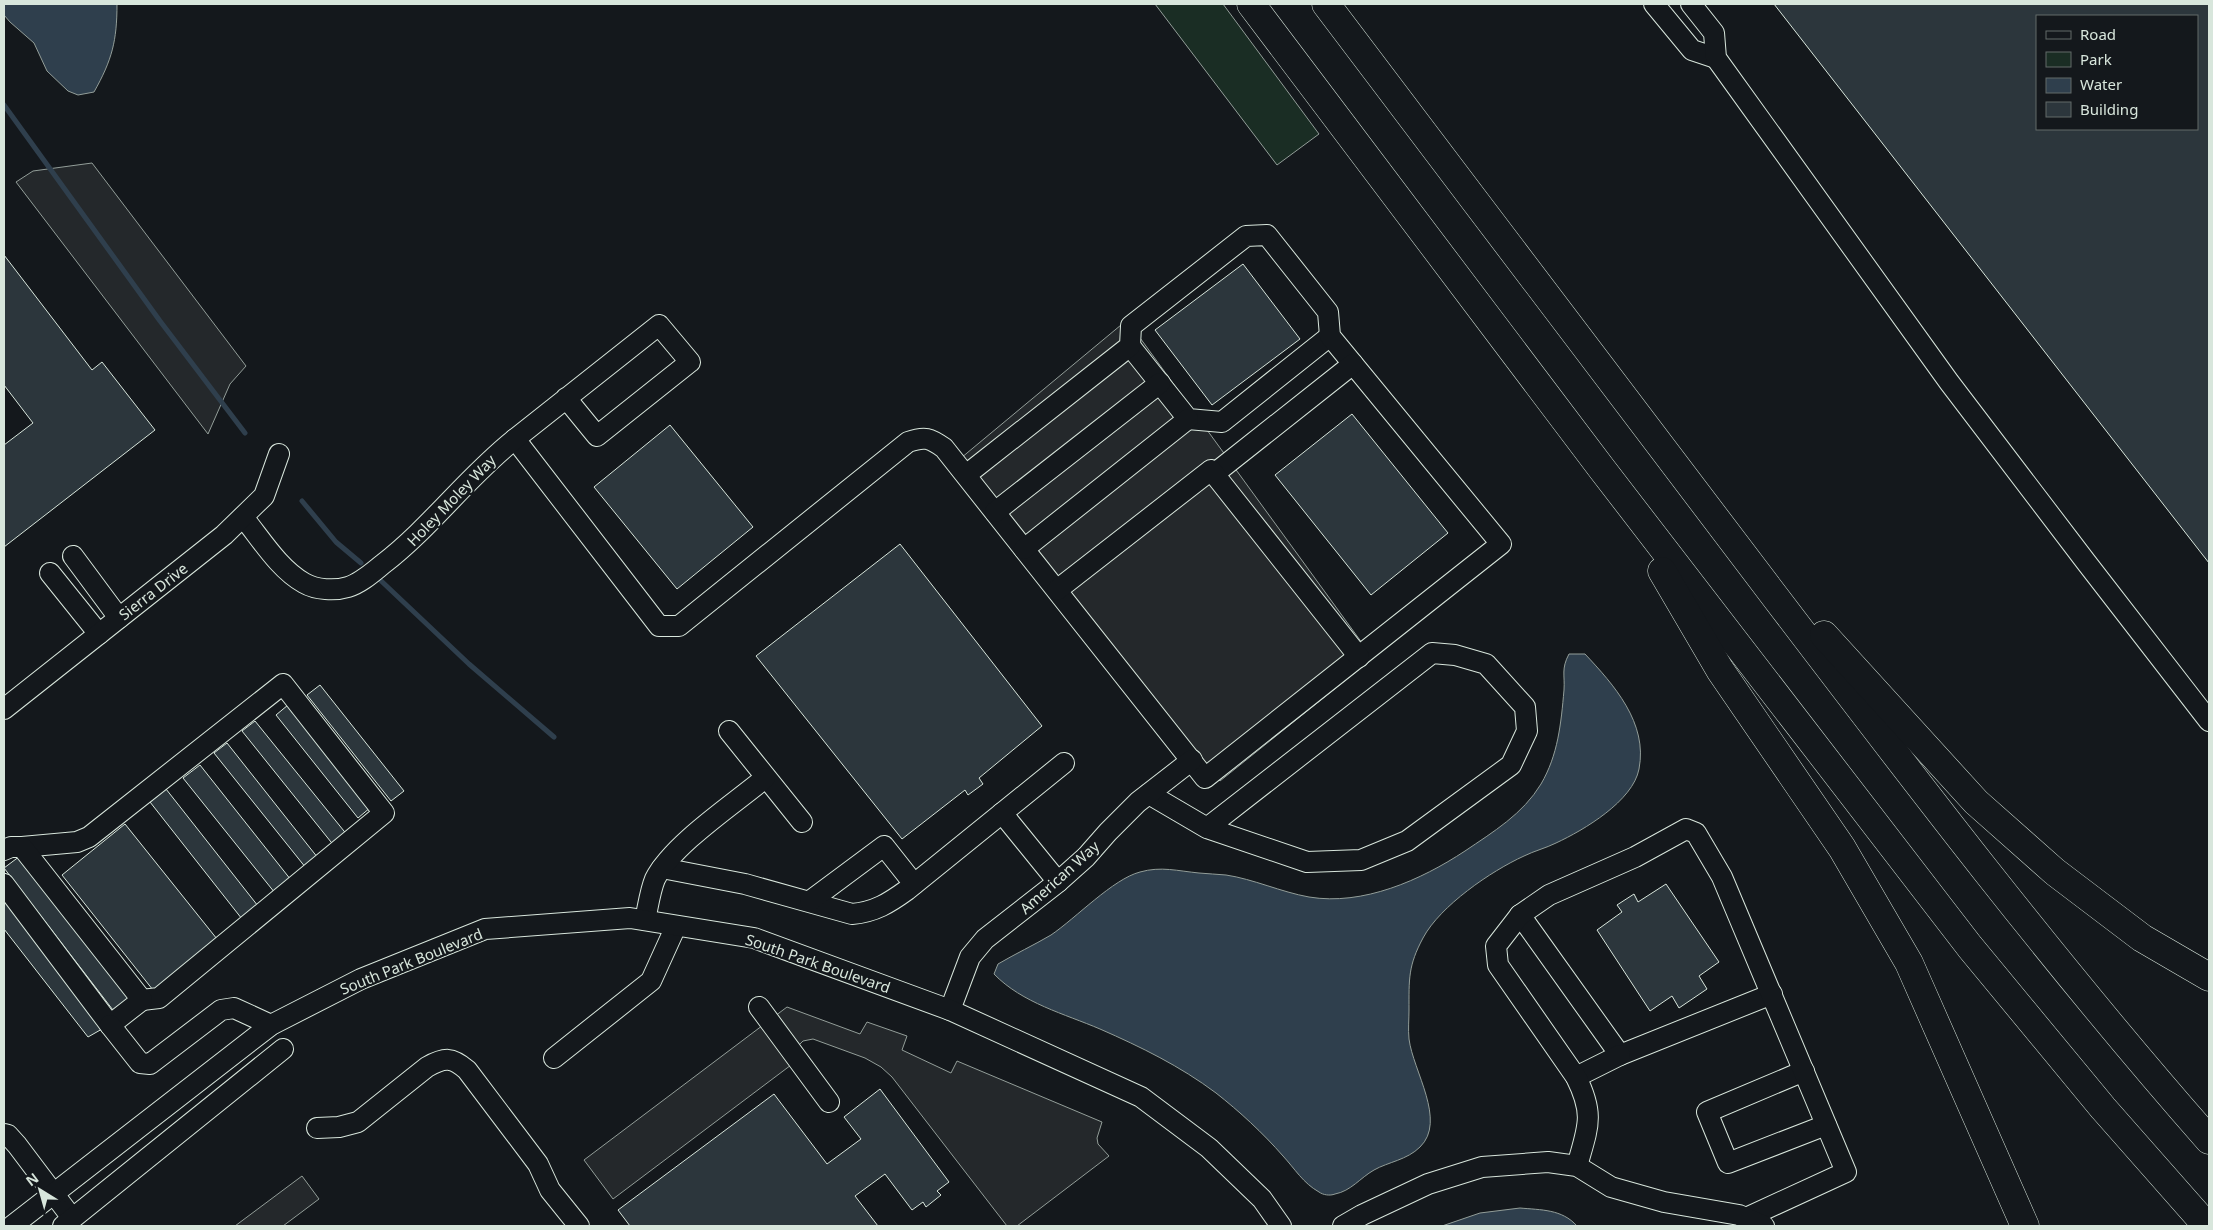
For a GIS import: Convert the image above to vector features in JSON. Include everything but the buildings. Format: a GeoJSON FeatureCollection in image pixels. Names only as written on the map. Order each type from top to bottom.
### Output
{"type":"FeatureCollection","features":[{"type":"Feature","properties":{"kind":"highway"},"geometry":{"type":"LineString","coordinates":[[1251,4],[1602,469],[1970,947],[2103,1108],[2207,1226]]}},
{"type":"Feature","properties":{"kind":"highway"},"geometry":{"type":"LineString","coordinates":[[1326,4],[1698,496],[2016,910],[2148,1070],[2209,1140]]}},
{"type":"Feature","properties":{"kind":"highway"},"geometry":{"type":"LineString","coordinates":[[1602,469],[1720,670],[1842,848],[1908,963],[2025,1226]]}},
{"type":"Feature","properties":{"kind":"highway"},"geometry":{"type":"LineString","coordinates":[[1698,496],[1976,802],[2054,872],[2142,938],[2209,977]]}},
{"type":"Feature","properties":{"kind":"street"},"geometry":{"type":"LineString","coordinates":[[1654,4],[1692,50],[1716,58]]}},
{"type":"Feature","properties":{"kind":"street"},"geometry":{"type":"LineString","coordinates":[[1691,4],[1714,33],[1716,58],[1949,382],[2209,721]]}},
{"type":"Feature","properties":{"kind":"street"},"geometry":{"type":"LineString","coordinates":[[515,438],[659,626],[679,626],[908,442],[918,439],[931,439],[944,448],[966,475],[1206,778],[1501,544],[1330,336],[1328,312],[1267,235],[1246,236],[1131,326],[1130,346],[1188,419]]}},
{"type":"Feature","properties":{"kind":"street","name":"Holey Moley Way"},"geometry":{"type":"LineString","coordinates":[[243,517],[289,573],[305,584],[317,588],[349,587],[367,577],[408,545],[492,457],[515,438],[659,324],[690,362],[598,436],[566,398]]}},
{"type":"Feature","properties":{"kind":"street"},"geometry":{"type":"LineString","coordinates":[[1024,549],[1188,419],[1222,422],[1330,336]]}},
{"type":"Feature","properties":{"kind":"street"},"geometry":{"type":"LineString","coordinates":[[966,475],[1130,346]]}},
{"type":"Feature","properties":{"kind":"street"},"geometry":{"type":"LineString","coordinates":[[1214,474],[1353,364]]}},
{"type":"Feature","properties":{"kind":"street"},"geometry":{"type":"LineString","coordinates":[[996,512],[1160,383]]}},
{"type":"Feature","properties":{"kind":"street","name":"Sierra Drive"},"geometry":{"type":"LineString","coordinates":[[4,709],[243,517],[264,496],[279,454]]}},
{"type":"Feature","properties":{"kind":"street"},"geometry":{"type":"LineString","coordinates":[[1057,590],[1211,470],[1359,657]]}},
{"type":"Feature","properties":{"kind":"street"},"geometry":{"type":"LineString","coordinates":[[72,556],[119,618]]}},
{"type":"Feature","properties":{"kind":"street"},"geometry":{"type":"LineString","coordinates":[[50,574],[99,634]]}},
{"type":"Feature","properties":{"kind":"street"},"geometry":{"type":"LineString","coordinates":[[1149,794],[1207,828],[1307,862],[1361,860],[1407,841],[1511,765],[1527,731],[1525,707],[1486,664],[1455,655],[1432,653],[1207,828]]}},
{"type":"Feature","properties":{"kind":"street"},"geometry":{"type":"LineString","coordinates":[[13,849],[77,842],[89,838],[283,684],[384,813],[159,998],[142,1000],[110,1024]]}},
{"type":"Feature","properties":{"kind":"street"},"geometry":{"type":"LineString","coordinates":[[729,731],[802,822]]}},
{"type":"Feature","properties":{"kind":"street","name":"American Way"},"geometry":{"type":"LineString","coordinates":[[950,1010],[970,956],[986,939],[1058,882],[1149,794],[1192,760]]}},
{"type":"Feature","properties":{"kind":"street"},"geometry":{"type":"LineString","coordinates":[[662,868],[745,884],[852,914],[867,912],[883,907],[914,884],[1064,763]]}},
{"type":"Feature","properties":{"kind":"street"},"geometry":{"type":"LineString","coordinates":[[645,920],[655,881],[662,868],[687,841],[765,778]]}},
{"type":"Feature","properties":{"kind":"street"},"geometry":{"type":"LineString","coordinates":[[1002,813],[1058,882]]}},
{"type":"Feature","properties":{"kind":"street"},"geometry":{"type":"LineString","coordinates":[[1343,1226],[1428,1184],[1482,1167],[1548,1162],[1577,1166],[1611,1187],[1664,1202],[1706,1208],[1755,1222],[1846,1172],[1722,877],[1696,832],[1686,829],[1635,857],[1549,895],[1520,915],[1496,946],[1498,965],[1576,1077],[1584,1094],[1590,1113],[1587,1133],[1577,1166]]}},
{"type":"Feature","properties":{"kind":"street"},"geometry":{"type":"LineString","coordinates":[[810,901],[884,846],[914,884]]}},
{"type":"Feature","properties":{"kind":"street"},"geometry":{"type":"LineString","coordinates":[[13,849],[142,1000]]}},
{"type":"Feature","properties":{"kind":"street"},"geometry":{"type":"LineString","coordinates":[[4,884],[140,1063],[150,1064],[221,1010],[234,1008],[271,1025]]}},
{"type":"Feature","properties":{"kind":"street"},"geometry":{"type":"LineString","coordinates":[[1520,915],[1620,1055]]}},
{"type":"Feature","properties":{"kind":"street","name":"South Park Boulevard"},"geometry":{"type":"LineString","coordinates":[[12,1226],[271,1025],[361,979],[485,930],[630,918],[754,938],[950,1010],[1140,1097],[1209,1148],[1262,1199],[1281,1226]]}},
{"type":"Feature","properties":{"kind":"street"},"geometry":{"type":"LineString","coordinates":[[554,1058],[650,981],[676,926]]}},
{"type":"Feature","properties":{"kind":"street"},"geometry":{"type":"LineString","coordinates":[[1576,1077],[1620,1055],[1772,994]]}},
{"type":"Feature","properties":{"kind":"street"},"geometry":{"type":"LineString","coordinates":[[759,1007],[830,1102]]}},
{"type":"Feature","properties":{"kind":"street"},"geometry":{"type":"LineString","coordinates":[[4,1134],[8,1135],[17,1145],[53,1194],[68,1222],[283,1049]]}},
{"type":"Feature","properties":{"kind":"street"},"geometry":{"type":"LineString","coordinates":[[318,1128],[358,1122],[427,1067],[440,1060],[456,1061],[467,1070],[538,1164],[550,1190],[579,1226]]}},
{"type":"Feature","properties":{"kind":"street"},"geometry":{"type":"LineString","coordinates":[[1804,1070],[1707,1112],[1728,1163],[1826,1125]]}},
{"type":"Feature","properties":{"kind":"green space"},"geometry":{"type":"Polygon","coordinates":[[[1155,4],[1223,4],[1319,134],[1277,165],[1155,4]]]}},
{"type":"Feature","properties":{"kind":"shaded area"},"geometry":{"type":"Polygon","coordinates":[[[92,163],[246,366],[230,384],[208,434],[16,182],[33,171],[92,163]]]}},
{"type":"Feature","properties":{"kind":"shaded area"},"geometry":{"type":"Polygon","coordinates":[[[1127,320],[1373,658],[1220,781],[961,458],[1127,320]]]}},
{"type":"Feature","properties":{"kind":"shaded area"},"geometry":{"type":"Polygon","coordinates":[[[787,1007],[860,1034],[867,1022],[907,1036],[902,1050],[951,1073],[957,1061],[1102,1122],[1097,1138],[1098,1144],[1109,1156],[1017,1226],[1007,1226],[892,1077],[881,1067],[865,1058],[813,1039],[803,1041],[797,1047],[803,1056],[613,1199],[584,1160],[787,1007]]]}},
{"type":"Feature","properties":{"kind":"shaded area"},"geometry":{"type":"Polygon","coordinates":[[[302,1176],[319,1199],[283,1226],[235,1226],[302,1176]]]}},
{"type":"Feature","properties":{"kind":"water"},"geometry":{"type":"Polygon","coordinates":[[[4,4],[117,4],[116,29],[112,50],[94,92],[78,95],[68,91],[47,71],[34,43],[4,15],[4,4]]]}},
{"type":"Feature","properties":{"kind":"water"},"geometry":{"type":"Polygon","coordinates":[[[1569,654],[1585,654],[1607,679],[1626,706],[1634,721],[1638,736],[1640,752],[1639,769],[1635,781],[1627,792],[1606,813],[1580,830],[1552,845],[1528,854],[1482,880],[1441,914],[1423,938],[1414,957],[1410,973],[1409,1039],[1426,1095],[1430,1124],[1427,1136],[1420,1147],[1409,1155],[1379,1167],[1341,1192],[1331,1195],[1322,1194],[1304,1180],[1251,1123],[1202,1083],[1130,1043],[1058,1013],[1017,993],[994,974],[998,964],[1051,935],[1118,882],[1148,870],[1162,869],[1226,875],[1299,895],[1329,899],[1350,898],[1391,888],[1411,881],[1448,862],[1507,822],[1534,795],[1541,784],[1547,773],[1558,739],[1562,715],[1564,668],[1569,654]]]}},
{"type":"Feature","properties":{"kind":"water"},"geometry":{"type":"Polygon","coordinates":[[[1520,1208],[1558,1213],[1571,1220],[1577,1226],[1442,1226],[1480,1213],[1520,1208]]]}},
{"type":"Feature","properties":{"kind":"waterway"},"geometry":{"type":"LineString","coordinates":[[4,105],[160,321],[245,433]]}},
{"type":"Feature","properties":{"kind":"waterway"},"geometry":{"type":"LineString","coordinates":[[302,501],[336,542],[361,563]]}},
{"type":"Feature","properties":{"kind":"waterway"},"geometry":{"type":"LineString","coordinates":[[377,577],[469,664],[554,737]]}}]}
